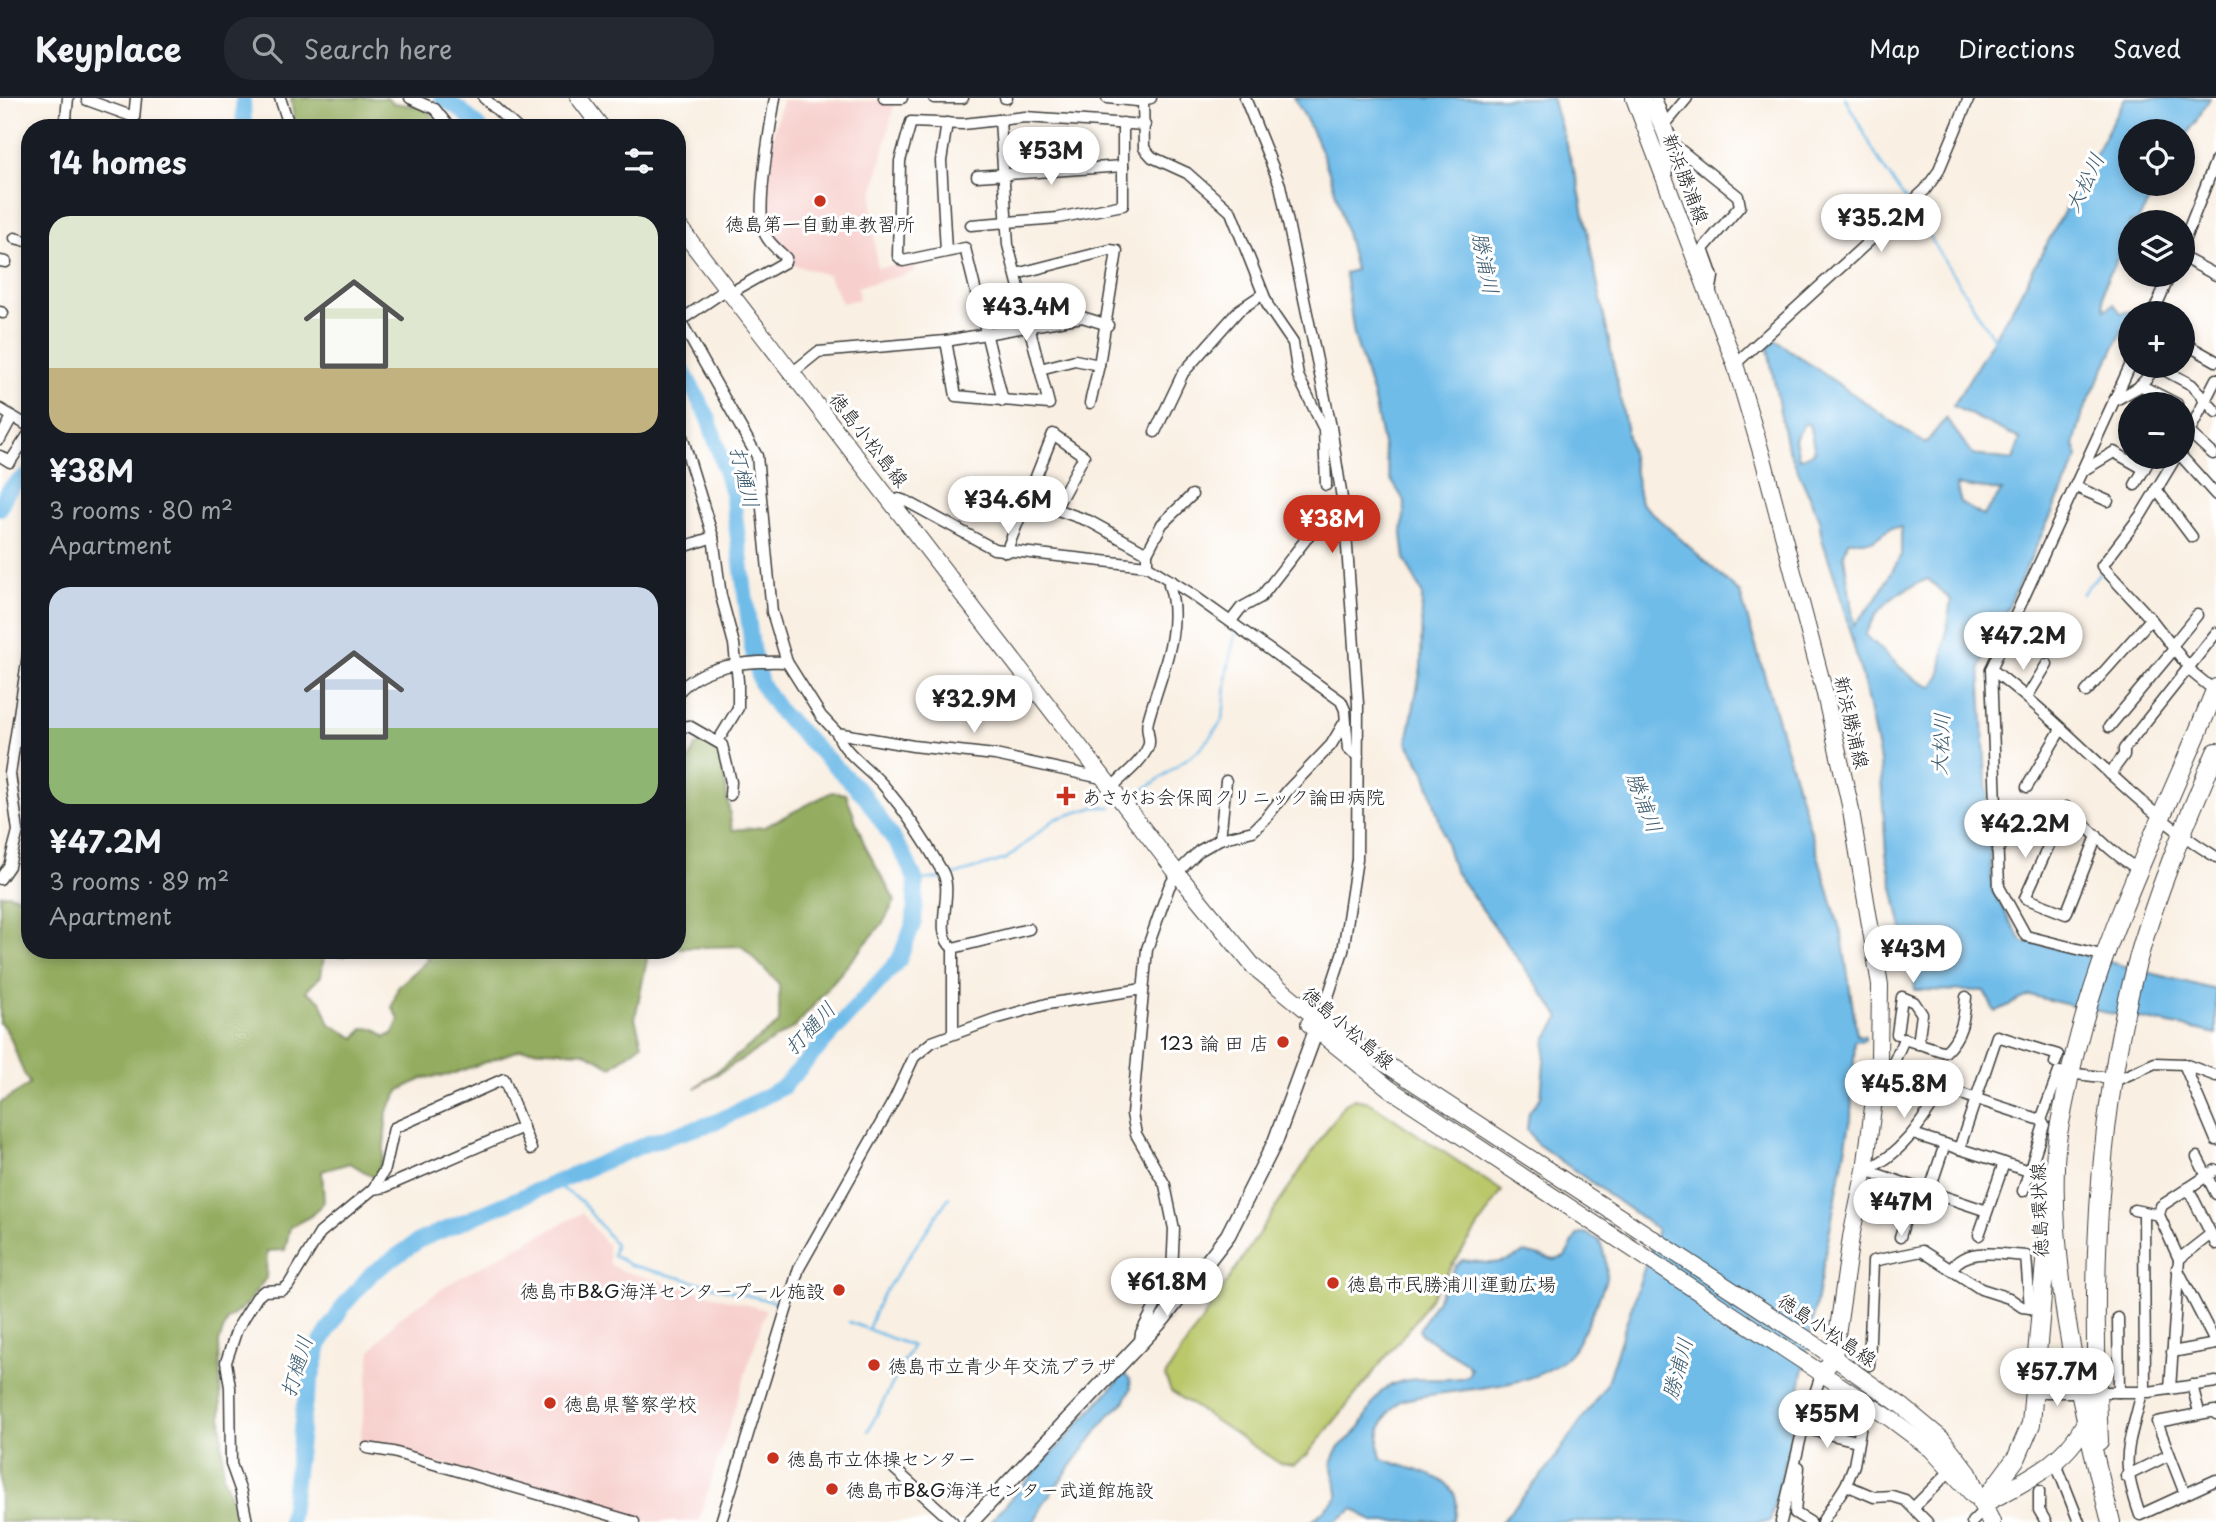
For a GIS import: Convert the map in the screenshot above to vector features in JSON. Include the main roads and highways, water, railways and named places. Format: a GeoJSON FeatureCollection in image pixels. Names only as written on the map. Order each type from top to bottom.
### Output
{"type":"FeatureCollection","features":[{"type":"Feature","properties":{"kind":"main road"},"geometry":{"type":"LineString","coordinates":[[579,98],[595,119]]}},
{"type":"Feature","properties":{"kind":"main road","name":"新浜勝浦線"},"geometry":{"type":"LineString","coordinates":[[1634,98],[1735,364],[1821,677],[1850,805],[1880,985],[1894,1036],[1874,1106],[1834,1357],[1815,1371]]}},
{"type":"Feature","properties":{"kind":"main road","name":"徳島小松島線"},"geometry":{"type":"LineString","coordinates":[[686,236],[1177,873],[1264,976],[1390,1089],[1931,1449],[1982,1514]]}},
{"type":"Feature","properties":{"kind":"main road","name":"徳島環状線"},"geometry":{"type":"LineString","coordinates":[[2111,1522],[2099,1448],[2061,1269],[2054,1167],[2063,1068],[2082,1025],[2140,870],[2211,717],[2215,690]]}},
{"type":"Feature","properties":{"kind":"main road","name":"徳島環状線"},"geometry":{"type":"LineString","coordinates":[[2111,1522],[2086,1422],[2102,1156],[2112,1078],[2137,966],[2182,832],[2216,752]]}},
{"type":"Feature","properties":{"kind":"main road","name":"徳島小松島線"},"geometry":{"type":"LineString","coordinates":[[1336,1039],[1816,1345],[1902,1406],[1943,1440],[1969,1474],[1982,1514]]}},
{"type":"Feature","properties":{"kind":"main road"},"geometry":{"type":"LineString","coordinates":[[1982,1514],[2023,1447],[2031,1424],[2035,1308],[2054,1167]]}},
{"type":"Feature","properties":{"kind":"main road"},"geometry":{"type":"LineString","coordinates":[[1982,1514],[2055,1461],[2076,1440],[2086,1422]]}},
{"type":"Feature","properties":{"kind":"water","name":"勝浦川"},"geometry":{"type":"Polygon","coordinates":[[[1294,98],[1552,98],[1578,184],[1641,503],[1740,593],[1842,936],[1857,1035],[1865,1036],[1865,1040],[1855,1041],[1851,1118],[1790,1441],[1770,1522],[1501,1522],[1547,1469],[1606,1385],[1657,1229],[1536,1143],[1527,1129],[1529,1112],[1541,1097],[1546,1039],[1560,1017],[1454,870],[1425,772],[1407,742],[1421,668],[1422,593],[1405,560],[1402,534],[1405,502],[1390,478],[1373,396],[1354,335],[1345,273],[1355,270],[1344,225],[1325,160],[1294,98]]]}},
{"type":"Feature","properties":{"kind":"water","name":"大松川"},"geometry":{"type":"Polygon","coordinates":[[[2125,98],[2210,98],[2195,123],[2195,119],[2118,119],[2118,196],[2152,196],[2144,210],[2118,210],[2118,258],[2105,286],[2103,298],[2105,310],[2114,304],[2118,309],[2118,340],[2083,412],[2074,445],[2078,457],[1980,667],[1992,890],[2022,941],[2216,990],[2216,1034],[2076,1007],[2030,995],[1995,1012],[1984,991],[1915,990],[1910,950],[1904,938],[1886,854],[1880,761],[1865,688],[1822,539],[1819,519],[1786,443],[1768,349],[1775,340],[1925,444],[1946,418],[1973,455],[2013,460],[2020,439],[1953,406],[2014,305],[2125,98]],[[1804,424],[1795,439],[1799,459],[1815,452],[1809,424],[1804,424]],[[1956,485],[1961,503],[1983,516],[2002,491],[1956,485]],[[1901,527],[1891,528],[1872,541],[1848,541],[1844,555],[1854,625],[1877,598],[1901,555],[1901,527]],[[1928,579],[1890,600],[1876,615],[1865,635],[1905,672],[1932,687],[1940,675],[1951,600],[1928,579]]]}},
{"type":"Feature","properties":{"kind":"water"},"geometry":{"type":"Polygon","coordinates":[[[1585,1233],[1599,1240],[1606,1260],[1606,1276],[1602,1292],[1579,1341],[1558,1364],[1516,1382],[1400,1401],[1384,1420],[1379,1442],[1381,1458],[1446,1484],[1454,1494],[1457,1506],[1452,1521],[1373,1522],[1354,1509],[1334,1522],[1311,1522],[1338,1497],[1332,1469],[1335,1454],[1357,1431],[1384,1389],[1403,1381],[1468,1376],[1471,1369],[1466,1363],[1422,1335],[1419,1330],[1456,1266],[1462,1260],[1502,1262],[1525,1252],[1555,1260],[1565,1257],[1577,1235],[1585,1233]]]}},
{"type":"Feature","properties":{"kind":"water"},"geometry":{"type":"Polygon","coordinates":[[[1124,1374],[1130,1379],[1131,1388],[1124,1402],[1110,1414],[1045,1501],[1034,1522],[990,1522],[1124,1374]]]}},
{"type":"Feature","properties":{"kind":"waterway","name":"打樋川"},"geometry":{"type":"LineString","coordinates":[[243,98],[244,119]]}},
{"type":"Feature","properties":{"kind":"waterway","name":"打樋川"},"geometry":{"type":"LineString","coordinates":[[442,98],[470,119]]}},
{"type":"Feature","properties":{"kind":"waterway"},"geometry":{"type":"LineString","coordinates":[[1845,98],[1881,164],[1908,203]]}},
{"type":"Feature","properties":{"kind":"waterway"},"geometry":{"type":"LineString","coordinates":[[1912,209],[1994,339]]}},
{"type":"Feature","properties":{"kind":"waterway","name":"打樋川"},"geometry":{"type":"LineString","coordinates":[[290,1522],[304,1406],[321,1342],[344,1305],[372,1273],[420,1240],[648,1143],[716,1122],[783,1087],[899,960],[914,922],[916,881],[905,857],[864,795],[781,713],[761,684],[752,648],[732,492],[708,417],[686,377]]}},
{"type":"Feature","properties":{"kind":"waterway","name":"打樋川"},"geometry":{"type":"LineString","coordinates":[[0,508],[5,496],[21,480]]}},
{"type":"Feature","properties":{"kind":"waterway"},"geometry":{"type":"LineString","coordinates":[[2082,594],[2101,571]]}},
{"type":"Feature","properties":{"kind":"waterway"},"geometry":{"type":"LineString","coordinates":[[1136,796],[1201,748],[1223,720],[1227,672],[1236,630]]}},
{"type":"Feature","properties":{"kind":"waterway"},"geometry":{"type":"LineString","coordinates":[[948,877],[1006,859],[1055,819],[1095,807],[1111,807]]}},
{"type":"Feature","properties":{"kind":"waterway"},"geometry":{"type":"LineString","coordinates":[[916,881],[941,878]]}},
{"type":"Feature","properties":{"kind":"waterway"},"geometry":{"type":"LineString","coordinates":[[555,1184],[581,1201],[615,1244],[613,1255],[630,1265],[778,1303]]}},
{"type":"Feature","properties":{"kind":"waterway"},"geometry":{"type":"LineString","coordinates":[[869,1327],[880,1299],[949,1197]]}},
{"type":"Feature","properties":{"kind":"waterway"},"geometry":{"type":"LineString","coordinates":[[849,1322],[912,1346],[868,1431]]}},
{"type":"Feature","properties":{"kind":"place","name":"徳島第一自動車教習所"},"geometry":{"type":"Point","coordinates":[820,201]}},
{"type":"Feature","properties":{"kind":"place","name":"あさがお会保岡クリニック論田病院"},"geometry":{"type":"Point","coordinates":[1066,796]}},
{"type":"Feature","properties":{"kind":"place","name":"123 論 田 店"},"geometry":{"type":"Point","coordinates":[1283,1042]}},
{"type":"Feature","properties":{"kind":"place","name":"徳島市民勝浦川運動広場"},"geometry":{"type":"Point","coordinates":[1333,1283]}},
{"type":"Feature","properties":{"kind":"place","name":"徳島市B&G海洋センタープール施設"},"geometry":{"type":"Point","coordinates":[839,1290]}},
{"type":"Feature","properties":{"kind":"place","name":"徳島市立青少年交流プラザ"},"geometry":{"type":"Point","coordinates":[874,1365]}},
{"type":"Feature","properties":{"kind":"place","name":"徳島県警察学校"},"geometry":{"type":"Point","coordinates":[550,1403]}},
{"type":"Feature","properties":{"kind":"place","name":"徳島市立体操センター"},"geometry":{"type":"Point","coordinates":[773,1458]}},
{"type":"Feature","properties":{"kind":"place","name":"徳島市B&G海洋センター武道館施設"},"geometry":{"type":"Point","coordinates":[832,1489]}}]}
